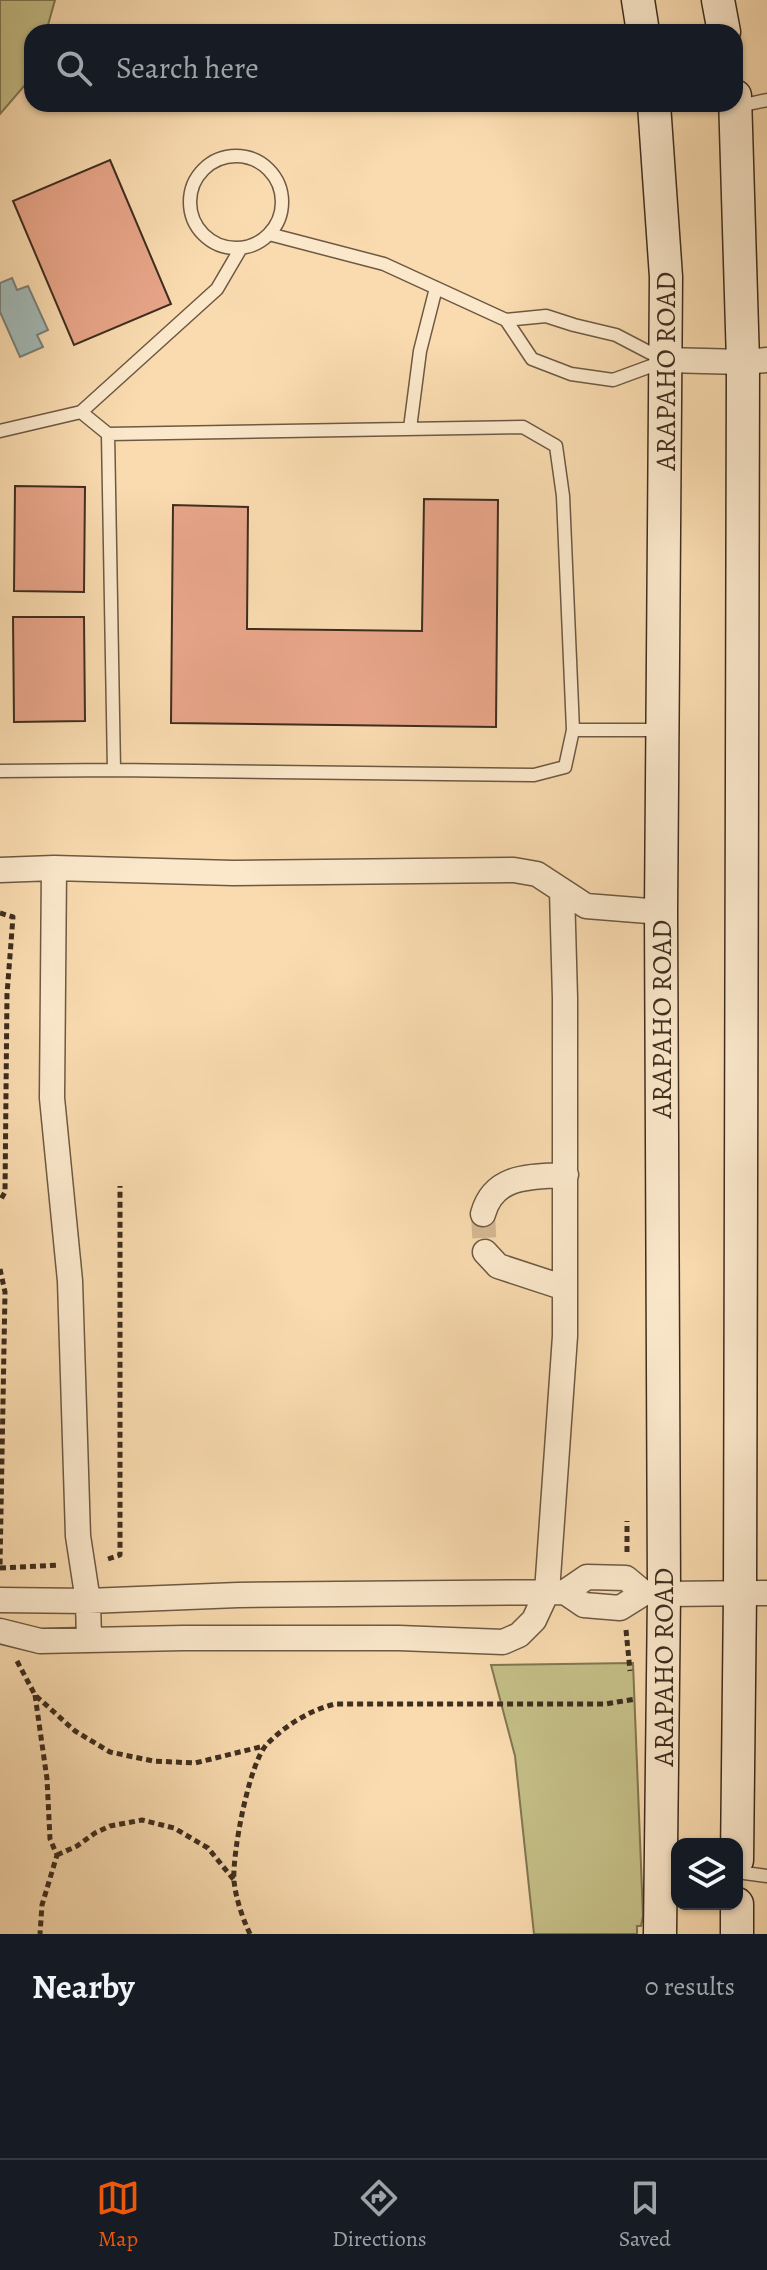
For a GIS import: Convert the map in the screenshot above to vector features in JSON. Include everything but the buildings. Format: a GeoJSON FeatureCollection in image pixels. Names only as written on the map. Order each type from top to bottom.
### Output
{"type":"FeatureCollection","features":[{"type":"Feature","properties":{"kind":"main road"},"geometry":{"type":"LineString","coordinates":[[638,0],[642,24]]}},
{"type":"Feature","properties":{"kind":"main road"},"geometry":{"type":"LineString","coordinates":[[718,0],[722,24]]}},
{"type":"Feature","properties":{"kind":"main road","name":"ARAPAHO ROAD"},"geometry":{"type":"LineString","coordinates":[[655,112],[666,277],[663,730],[661,912],[640,1592],[660,1934]]}},
{"type":"Feature","properties":{"kind":"main road"},"geometry":{"type":"LineString","coordinates":[[736,112],[755,361],[754,1594],[738,1838]]}},
{"type":"Feature","properties":{"kind":"main road"},"geometry":{"type":"LineString","coordinates":[[737,1910],[737,1934]]}},
{"type":"Feature","properties":{"kind":"street"},"geometry":{"type":"LineString","coordinates":[[665,360],[755,361]]}},
{"type":"Feature","properties":{"kind":"street"},"geometry":{"type":"LineString","coordinates":[[0,870],[54,868],[233,873],[514,870],[537,874],[586,906],[661,912]]}},
{"type":"Feature","properties":{"kind":"street"},"geometry":{"type":"LineString","coordinates":[[54,868],[52,1098],[70,1281],[78,1536],[88,1601],[89,1639]]}},
{"type":"Feature","properties":{"kind":"street"},"geometry":{"type":"LineString","coordinates":[[0,1631],[40,1641],[399,1638],[503,1642],[519,1635],[556,1592],[565,1336],[562,891]]}},
{"type":"Feature","properties":{"kind":"street"},"geometry":{"type":"LineString","coordinates":[[483,1214],[487,1199],[497,1188],[523,1178],[566,1175]]}},
{"type":"Feature","properties":{"kind":"street"},"geometry":{"type":"LineString","coordinates":[[485,1252],[498,1266],[565,1288]]}},
{"type":"Feature","properties":{"kind":"street"},"geometry":{"type":"LineString","coordinates":[[0,1600],[556,1592],[584,1605],[620,1608],[640,1592],[754,1594]]}},
{"type":"Feature","properties":{"kind":"lane"},"geometry":{"type":"LineString","coordinates":[[743,101],[767,100]]}},
{"type":"Feature","properties":{"kind":"lane"},"geometry":{"type":"LineString","coordinates":[[238,155],[252,158],[265,166],[275,177],[281,191],[282,207],[278,222],[269,234],[257,243],[241,248],[211,241],[200,230],[190,202],[192,187],[199,174],[223,157],[238,155]]}},
{"type":"Feature","properties":{"kind":"lane"},"geometry":{"type":"LineString","coordinates":[[269,234],[384,264],[506,320],[546,316],[616,335],[665,360]]}},
{"type":"Feature","properties":{"kind":"lane"},"geometry":{"type":"LineString","coordinates":[[0,431],[81,412],[217,289],[241,248]]}},
{"type":"Feature","properties":{"kind":"lane"},"geometry":{"type":"LineString","coordinates":[[410,428],[420,351],[436,288]]}},
{"type":"Feature","properties":{"kind":"lane"},"geometry":{"type":"LineString","coordinates":[[506,320],[532,359],[571,374],[613,380],[665,360]]}},
{"type":"Feature","properties":{"kind":"lane"},"geometry":{"type":"LineString","coordinates":[[0,771],[534,775],[565,767],[573,730],[563,496],[556,446],[523,427],[108,434],[81,412]]}},
{"type":"Feature","properties":{"kind":"lane"},"geometry":{"type":"LineString","coordinates":[[108,434],[114,770]]}},
{"type":"Feature","properties":{"kind":"lane"},"geometry":{"type":"LineString","coordinates":[[573,730],[663,730]]}},
{"type":"Feature","properties":{"kind":"lane"},"geometry":{"type":"LineString","coordinates":[[743,1873],[767,1876]]}},
{"type":"Feature","properties":{"kind":"path"},"geometry":{"type":"LineString","coordinates":[[0,913],[13,917],[7,994],[5,1192],[0,1201]]}},
{"type":"Feature","properties":{"kind":"path"},"geometry":{"type":"LineString","coordinates":[[0,1269],[5,1292],[0,1567],[99,1563],[120,1555],[120,1186]]}},
{"type":"Feature","properties":{"kind":"path"},"geometry":{"type":"LineString","coordinates":[[627,1521],[640,1592],[626,1642],[634,1684]]}},
{"type":"Feature","properties":{"kind":"path"},"geometry":{"type":"LineString","coordinates":[[14,1654],[35,1695],[47,1779],[50,1839],[57,1855],[42,1905],[40,1934]]}},
{"type":"Feature","properties":{"kind":"path"},"geometry":{"type":"LineString","coordinates":[[35,1695],[75,1731],[110,1752],[153,1761],[195,1763],[265,1746],[314,1709],[335,1704],[605,1704],[637,1699]]}},
{"type":"Feature","properties":{"kind":"path"},"geometry":{"type":"LineString","coordinates":[[250,1934],[242,1916],[234,1880],[243,1805],[265,1746]]}},
{"type":"Feature","properties":{"kind":"path"},"geometry":{"type":"LineString","coordinates":[[57,1855],[110,1826],[142,1820],[174,1828],[208,1848],[234,1880]]}},
{"type":"Feature","properties":{"kind":"shaded area"},"geometry":{"type":"Polygon","coordinates":[[[0,0],[55,0],[48,24],[24,24],[24,86],[0,114],[0,0]]]}},
{"type":"Feature","properties":{"kind":"shaded area"},"geometry":{"type":"Polygon","coordinates":[[[633,1663],[641,1926],[637,1926],[637,1934],[534,1934],[515,1756],[491,1665],[633,1663]]]}},
{"type":"Feature","properties":{"kind":"water"},"geometry":{"type":"Polygon","coordinates":[[[12,278],[17,290],[28,286],[48,330],[37,335],[43,347],[20,357],[0,312],[0,283],[12,278]]]}},
{"type":"Feature","properties":{"kind":"tunnel"},"geometry":{"type":"LineString","coordinates":[[483,1214],[485,1252]]}}]}
